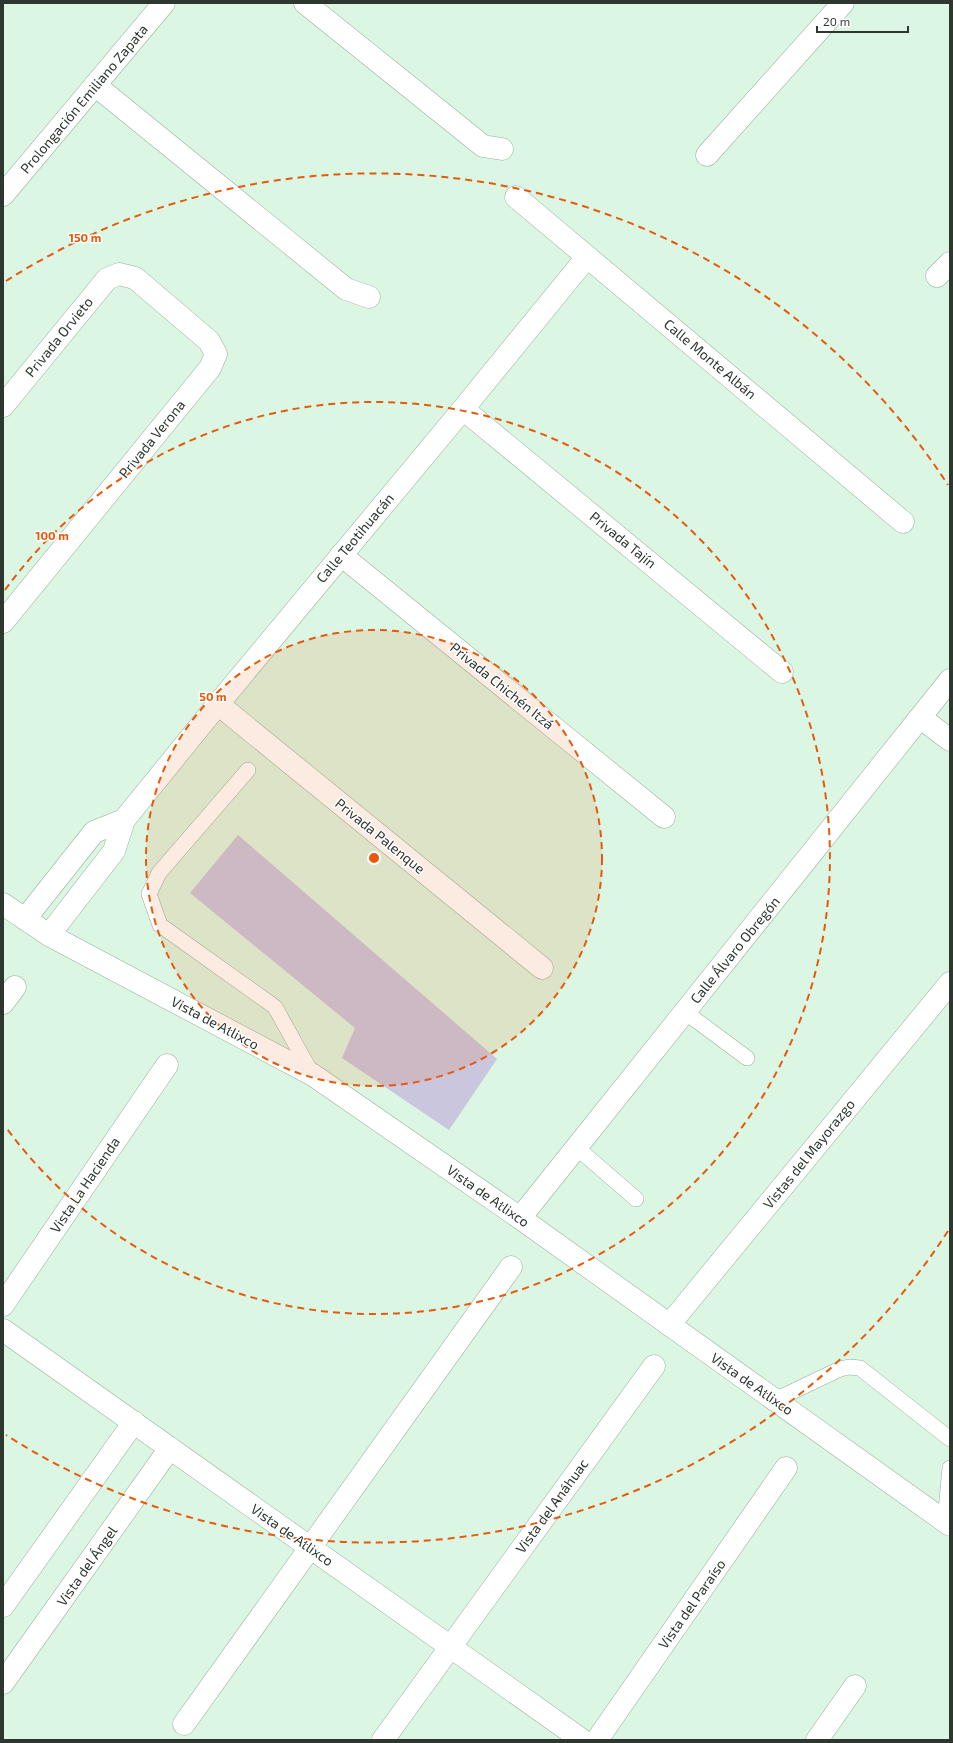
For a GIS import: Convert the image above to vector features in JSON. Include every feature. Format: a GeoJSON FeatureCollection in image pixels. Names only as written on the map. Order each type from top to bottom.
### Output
{"type":"FeatureCollection","features":[{"type":"Feature","properties":{"kind":"street","name":"Prolongación Emiliano Zapata"},"geometry":{"type":"LineString","coordinates":[[3,194],[164,3]]}},
{"type":"Feature","properties":{"kind":"street"},"geometry":{"type":"LineString","coordinates":[[305,3],[483,146],[502,149]]}},
{"type":"Feature","properties":{"kind":"street"},"geometry":{"type":"LineString","coordinates":[[707,155],[843,3]]}},
{"type":"Feature","properties":{"kind":"street"},"geometry":{"type":"LineString","coordinates":[[95,85],[346,289],[369,297]]}},
{"type":"Feature","properties":{"kind":"street","name":"Calle Monte Albán"},"geometry":{"type":"LineString","coordinates":[[516,197],[903,522]]}},
{"type":"Feature","properties":{"kind":"street","name":"Calle Teotihuacán"},"geometry":{"type":"LineString","coordinates":[[49,936],[114,851],[124,820],[587,257]]}},
{"type":"Feature","properties":{"kind":"street","name":"Privada Orvieto"},"geometry":{"type":"LineString","coordinates":[[3,406],[107,279],[119,274]]}},
{"type":"Feature","properties":{"kind":"street","name":"Privada Verona"},"geometry":{"type":"LineString","coordinates":[[3,622],[210,368],[216,354],[209,341],[135,278],[119,274]]}},
{"type":"Feature","properties":{"kind":"street","name":"Privada Tajín"},"geometry":{"type":"LineString","coordinates":[[463,409],[782,672]]}},
{"type":"Feature","properties":{"kind":"street","name":"Privada Chichén Itzá"},"geometry":{"type":"LineString","coordinates":[[341,555],[664,817]]}},
{"type":"Feature","properties":{"kind":"street","name":"Calle Álvaro Obregón"},"geometry":{"type":"LineString","coordinates":[[520,1218],[950,680]]}},
{"type":"Feature","properties":{"kind":"street","name":"Privada Palenque"},"geometry":{"type":"LineString","coordinates":[[218,704],[542,968]]}},
{"type":"Feature","properties":{"kind":"street"},"geometry":{"type":"LineString","coordinates":[[921,718],[950,740]]}},
{"type":"Feature","properties":{"kind":"street","name":"Calle Teotihuacán"},"geometry":{"type":"LineString","coordinates":[[25,919],[94,832],[124,820]]}},
{"type":"Feature","properties":{"kind":"street","name":"Vista de Atlixco"},"geometry":{"type":"LineString","coordinates":[[3,904],[49,936],[313,1075],[520,1218],[947,1523]]}},
{"type":"Feature","properties":{"kind":"street","name":"Vistas del Mayorazgo"},"geometry":{"type":"LineString","coordinates":[[669,1325],[950,983]]}},
{"type":"Feature","properties":{"kind":"street","name":"Vista La Hacienda"},"geometry":{"type":"LineString","coordinates":[[3,1305],[167,1065]]}},
{"type":"Feature","properties":{"kind":"street"},"geometry":{"type":"LineString","coordinates":[[184,1724],[511,1267]]}},
{"type":"Feature","properties":{"kind":"street","name":"Vista de Atlixco"},"geometry":{"type":"LineString","coordinates":[[3,1330],[582,1740]]}},
{"type":"Feature","properties":{"kind":"street","name":"Vista del Anáhuac"},"geometry":{"type":"LineString","coordinates":[[384,1740],[654,1366]]}},
{"type":"Feature","properties":{"kind":"street"},"geometry":{"type":"LineString","coordinates":[[3,1606],[134,1422]]}},
{"type":"Feature","properties":{"kind":"street","name":"Vista del Ángel"},"geometry":{"type":"LineString","coordinates":[[3,1683],[170,1448]]}},
{"type":"Feature","properties":{"kind":"street","name":"Vista del Paraíso"},"geometry":{"type":"LineString","coordinates":[[597,1740],[786,1468]]}},
{"type":"Feature","properties":{"kind":"street"},"geometry":{"type":"LineString","coordinates":[[817,1740],[855,1686]]}},
{"type":"Feature","properties":{"kind":"lane"},"geometry":{"type":"LineString","coordinates":[[248,770],[159,873],[149,894],[160,925],[275,1007],[313,1075]]}},
{"type":"Feature","properties":{"kind":"lane"},"geometry":{"type":"LineString","coordinates":[[685,1012],[747,1058]]}},
{"type":"Feature","properties":{"kind":"lane"},"geometry":{"type":"LineString","coordinates":[[576,1148],[636,1199]]}},
{"type":"Feature","properties":{"kind":"lane"},"geometry":{"type":"LineString","coordinates":[[775,1400],[840,1369],[849,1367],[860,1368],[950,1439]]}},
{"type":"Feature","properties":{"kind":"lane"},"geometry":{"type":"LineString","coordinates":[[947,1523],[950,1468]]}},
{"type":"Feature","properties":{"kind":"shaded area"},"geometry":{"type":"Polygon","coordinates":[[[238,835],[497,1059],[449,1130],[342,1058],[355,1028],[190,893],[238,835]]]}}]}
